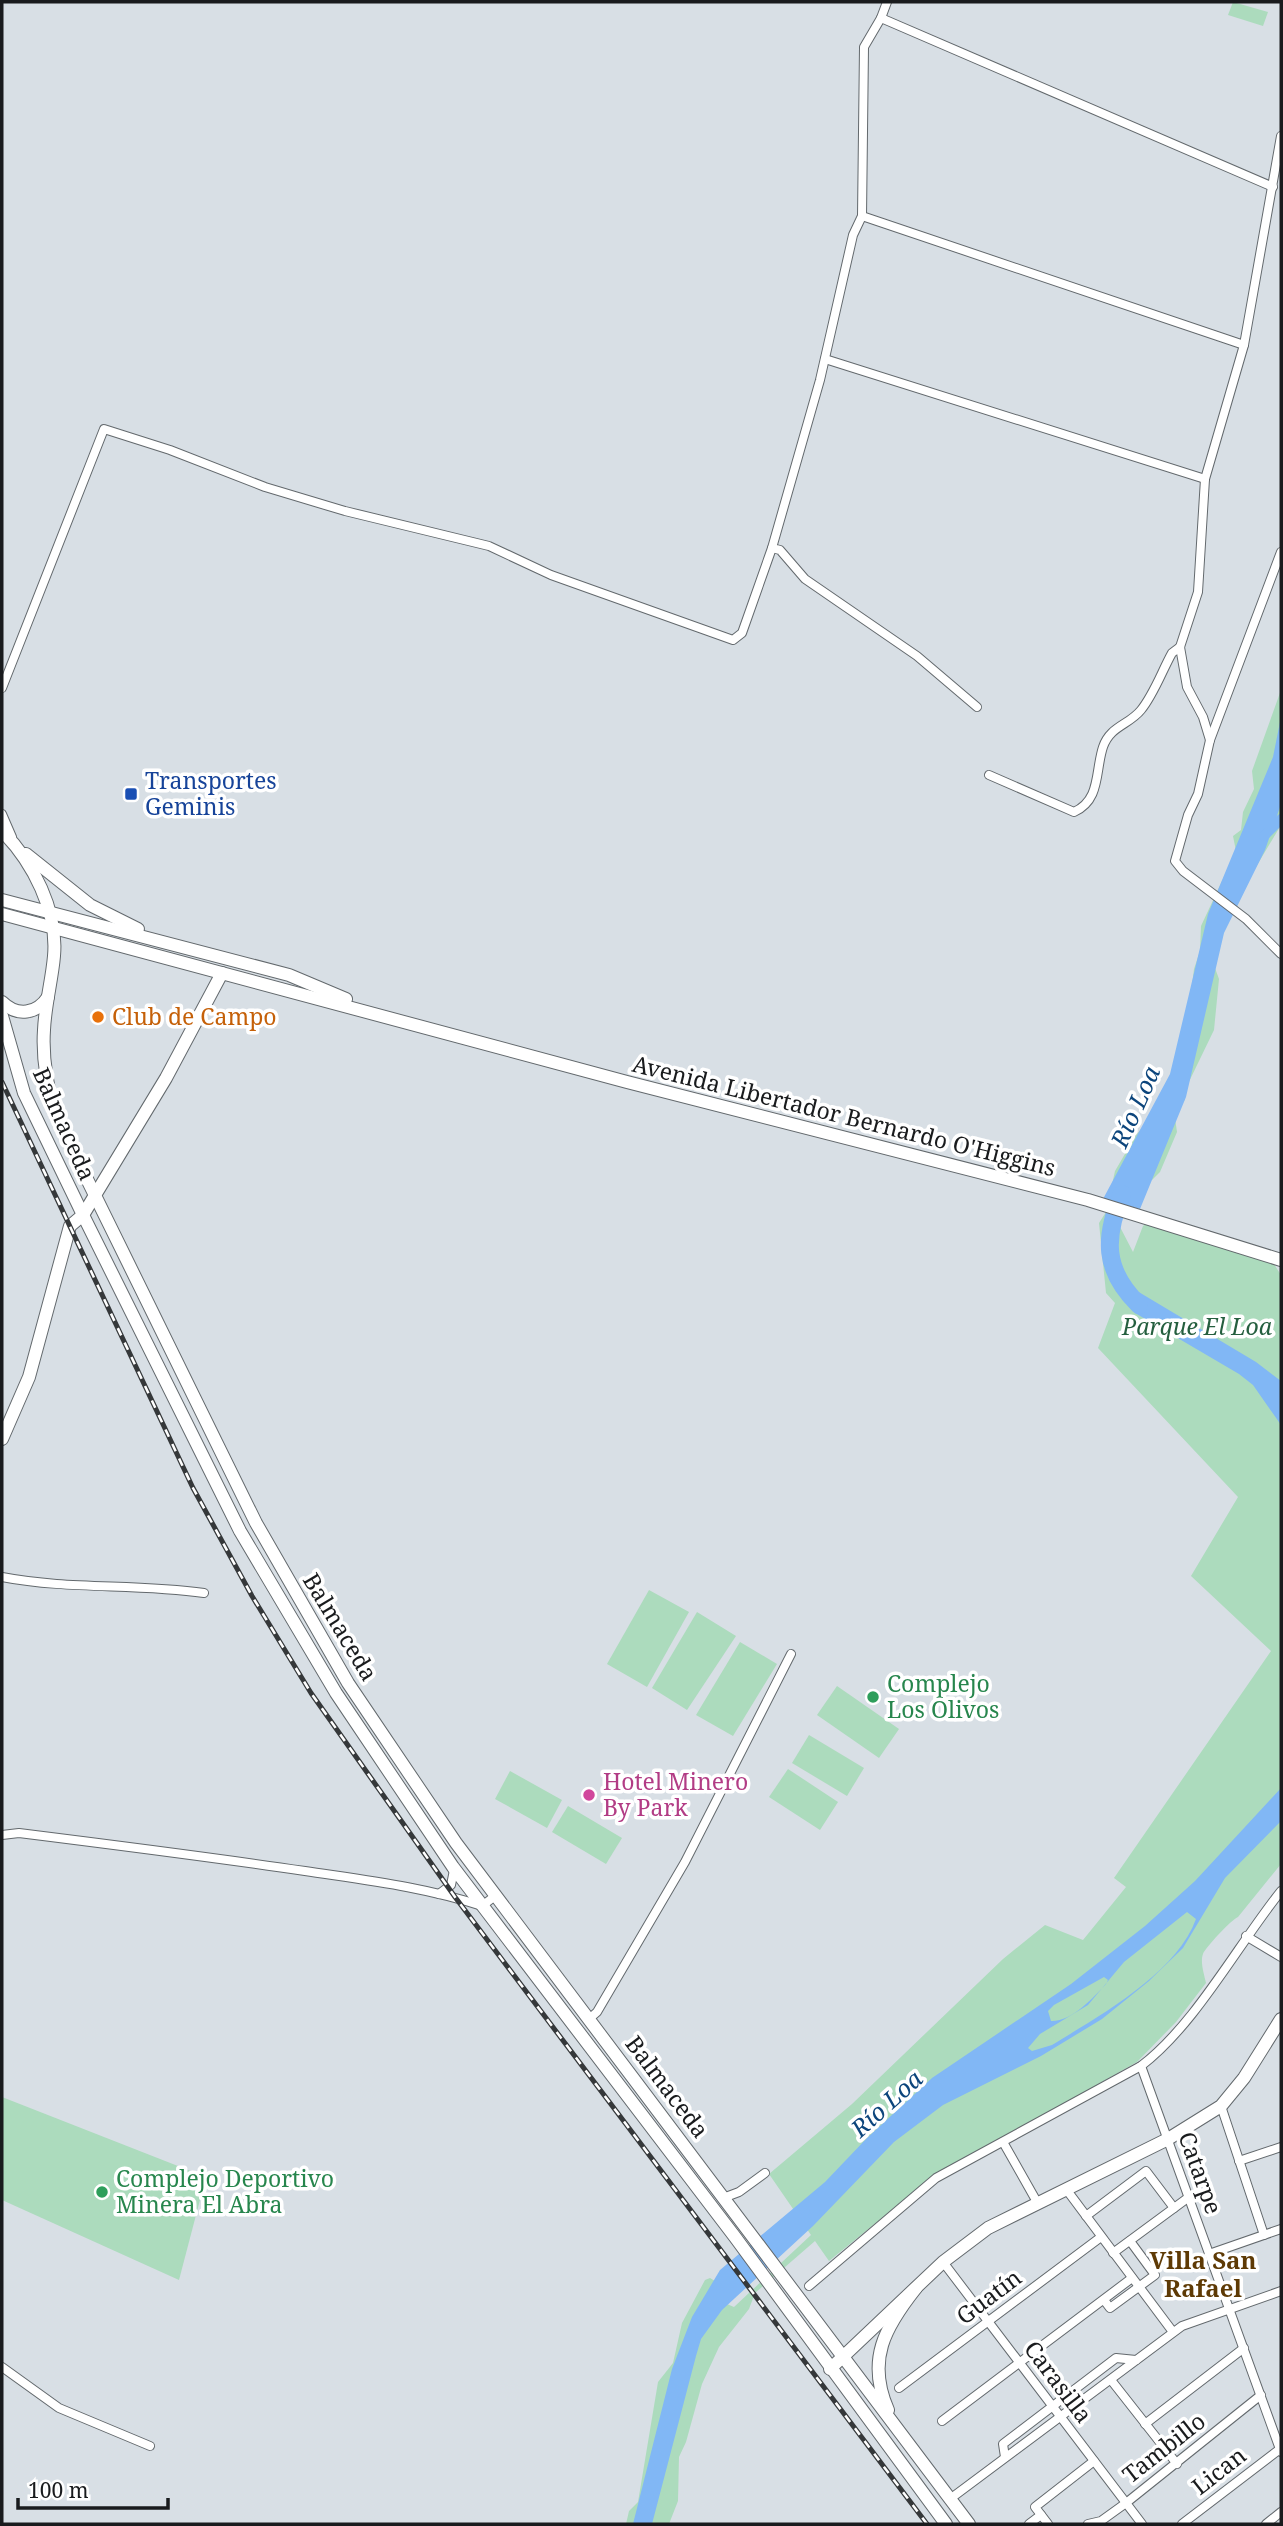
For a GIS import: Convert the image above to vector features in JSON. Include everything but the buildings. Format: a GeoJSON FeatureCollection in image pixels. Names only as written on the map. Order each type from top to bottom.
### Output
{"type":"FeatureCollection","features":[{"type":"Feature","properties":{"kind":"main road","name":"Balmaceda"},"geometry":{"type":"LineString","coordinates":[[2,833],[16,844],[43,892],[50,912],[54,952],[43,1047],[50,1098],[61,1130],[228,1470],[315,1628],[418,1790],[723,2198],[741,2232]]}},
{"type":"Feature","properties":{"kind":"main road"},"geometry":{"type":"LineString","coordinates":[[16,844],[90,905],[170,944]]}},
{"type":"Feature","properties":{"kind":"main road","name":"Avenida Libertador Bernardo O'Higgins"},"geometry":{"type":"LineString","coordinates":[[2,900],[289,975],[395,1019]]}},
{"type":"Feature","properties":{"kind":"main road","name":"Avenida Libertador Bernardo O'Higgins"},"geometry":{"type":"LineString","coordinates":[[2,914],[1088,1200],[1281,1260]]}},
{"type":"Feature","properties":{"kind":"main road"},"geometry":{"type":"LineString","coordinates":[[54,952],[75,933]]}},
{"type":"Feature","properties":{"kind":"main road"},"geometry":{"type":"LineString","coordinates":[[2,1439],[29,1377],[70,1226],[83,1215],[166,1078],[222,973]]}},
{"type":"Feature","properties":{"kind":"main road"},"geometry":{"type":"LineString","coordinates":[[2,1002],[12,1010],[24,1012],[41,1006],[48,997]]}},
{"type":"Feature","properties":{"kind":"main road","name":"Balmaceda"},"geometry":{"type":"LineString","coordinates":[[2,1016],[24,1093],[83,1215],[246,1542],[336,1693],[482,1906],[741,2232],[783,2289],[842,2357],[969,2524]]}},
{"type":"Feature","properties":{"kind":"main road"},"geometry":{"type":"LineString","coordinates":[[830,2369],[943,2262],[988,2228],[1168,2139],[1221,2106],[1279,2026]]}},
{"type":"Feature","properties":{"kind":"main road"},"geometry":{"type":"LineString","coordinates":[[893,2423],[880,2386],[879,2357],[892,2318],[916,2288]]}},
{"type":"Feature","properties":{"kind":"main road","name":"Balmaceda"},"geometry":{"type":"LineString","coordinates":[[783,2289],[830,2369],[946,2524]]}},
{"type":"Feature","properties":{"kind":"street"},"geometry":{"type":"LineString","coordinates":[[2,688],[104,429],[265,487],[345,511],[489,546],[551,575],[733,640],[742,633],[772,548],[825,359],[853,235],[862,216],[864,47],[887,2]]}},
{"type":"Feature","properties":{"kind":"street"},"geometry":{"type":"LineString","coordinates":[[881,18],[1273,187]]}},
{"type":"Feature","properties":{"kind":"street"},"geometry":{"type":"LineString","coordinates":[[1210,740],[1203,717],[1187,687],[1180,648],[1198,592],[1205,479],[1244,345],[1281,136]]}},
{"type":"Feature","properties":{"kind":"street"},"geometry":{"type":"LineString","coordinates":[[862,216],[1244,345]]}},
{"type":"Feature","properties":{"kind":"street"},"geometry":{"type":"LineString","coordinates":[[825,359],[1205,479]]}},
{"type":"Feature","properties":{"kind":"street"},"geometry":{"type":"LineString","coordinates":[[772,548],[780,550],[805,579],[917,656],[977,706]]}},
{"type":"Feature","properties":{"kind":"street"},"geometry":{"type":"LineString","coordinates":[[1281,552],[1210,740],[1198,794],[1188,816],[1175,860],[1183,871],[1247,919],[1281,954]]}},
{"type":"Feature","properties":{"kind":"street"},"geometry":{"type":"LineString","coordinates":[[989,775],[1074,812],[1083,808],[1093,795],[1103,746],[1110,733],[1131,720],[1143,708],[1172,653],[1180,648]]}},
{"type":"Feature","properties":{"kind":"street"},"geometry":{"type":"LineString","coordinates":[[2,814],[16,844]]}},
{"type":"Feature","properties":{"kind":"street"},"geometry":{"type":"LineString","coordinates":[[2,1577],[44,1585],[91,1588],[139,1586],[204,1593]]}},
{"type":"Feature","properties":{"kind":"street"},"geometry":{"type":"LineString","coordinates":[[589,2019],[597,2012],[685,1862],[791,1654]]}},
{"type":"Feature","properties":{"kind":"street"},"geometry":{"type":"LineString","coordinates":[[2,1835],[19,1833],[235,1861],[439,1894],[482,1906],[495,1896]]}},
{"type":"Feature","properties":{"kind":"street"},"geometry":{"type":"LineString","coordinates":[[439,1894],[451,1885],[455,1875],[453,1867]]}},
{"type":"Feature","properties":{"kind":"street"},"geometry":{"type":"LineString","coordinates":[[809,2286],[875,2233],[930,2183],[1020,2130],[1141,2066],[1161,2051],[1181,2028],[1281,1891]]}},
{"type":"Feature","properties":{"kind":"street"},"geometry":{"type":"LineString","coordinates":[[1246,1936],[1281,1957]]}},
{"type":"Feature","properties":{"kind":"street","name":"Catarpe"},"geometry":{"type":"LineString","coordinates":[[1141,2066],[1281,2450]]}},
{"type":"Feature","properties":{"kind":"street"},"geometry":{"type":"LineString","coordinates":[[1221,2106],[1265,2235]]}},
{"type":"Feature","properties":{"kind":"street"},"geometry":{"type":"LineString","coordinates":[[1003,2142],[1037,2202]]}},
{"type":"Feature","properties":{"kind":"street"},"geometry":{"type":"LineString","coordinates":[[1239,2161],[1281,2147]]}},
{"type":"Feature","properties":{"kind":"street"},"geometry":{"type":"LineString","coordinates":[[1086,2216],[1146,2171],[1174,2208]]}},
{"type":"Feature","properties":{"kind":"street"},"geometry":{"type":"LineString","coordinates":[[723,2198],[739,2192],[765,2173]]}},
{"type":"Feature","properties":{"kind":"street"},"geometry":{"type":"LineString","coordinates":[[1066,2189],[1173,2332]]}},
{"type":"Feature","properties":{"kind":"street"},"geometry":{"type":"LineString","coordinates":[[1114,2253],[1189,2197]]}},
{"type":"Feature","properties":{"kind":"street"},"geometry":{"type":"LineString","coordinates":[[1209,2254],[1281,2229]]}},
{"type":"Feature","properties":{"kind":"street","name":"Guatín"},"geometry":{"type":"LineString","coordinates":[[899,2388],[1101,2237]]}},
{"type":"Feature","properties":{"kind":"street"},"geometry":{"type":"LineString","coordinates":[[1104,2300],[1110,2308],[1155,2275],[1129,2241]]}},
{"type":"Feature","properties":{"kind":"street","name":"Carasilla"},"geometry":{"type":"LineString","coordinates":[[943,2262],[1142,2524]]}},
{"type":"Feature","properties":{"kind":"street"},"geometry":{"type":"LineString","coordinates":[[942,2421],[1132,2278]]}},
{"type":"Feature","properties":{"kind":"street"},"geometry":{"type":"LineString","coordinates":[[950,2499],[1182,2326],[1281,2291]]}},
{"type":"Feature","properties":{"kind":"street"},"geometry":{"type":"LineString","coordinates":[[1145,2424],[1244,2348]]}},
{"type":"Feature","properties":{"kind":"street"},"geometry":{"type":"LineString","coordinates":[[1005,2457],[1003,2444],[1052,2405],[1116,2358],[1136,2360]]}},
{"type":"Feature","properties":{"kind":"street"},"geometry":{"type":"LineString","coordinates":[[2,2367],[59,2408],[150,2446]]}},
{"type":"Feature","properties":{"kind":"street"},"geometry":{"type":"LineString","coordinates":[[1111,2380],[1177,2464]]}},
{"type":"Feature","properties":{"kind":"street","name":"Tambillo"},"geometry":{"type":"LineString","coordinates":[[1088,2524],[1101,2521],[1126,2503],[1261,2395]]}},
{"type":"Feature","properties":{"kind":"street","name":"Lican"},"geometry":{"type":"LineString","coordinates":[[1182,2524],[1281,2450]]}},
{"type":"Feature","properties":{"kind":"street"},"geometry":{"type":"LineString","coordinates":[[1048,2524],[1035,2507],[1094,2461]]}},
{"type":"Feature","properties":{"kind":"street"},"geometry":{"type":"LineString","coordinates":[[1265,2524],[1281,2512]]}},
{"type":"Feature","properties":{"kind":"street"},"geometry":{"type":"LineString","coordinates":[[1028,2524],[1041,2515]]}},
{"type":"Feature","properties":{"kind":"green space"},"geometry":{"type":"Polygon","coordinates":[[[1233,2],[1268,12],[1263,26],[1228,15],[1233,2]]]}},
{"type":"Feature","properties":{"kind":"green space","name":"Parque El Loa"},"geometry":{"type":"Polygon","coordinates":[[[1281,690],[1281,825],[1228,914],[1215,968],[1219,979],[1214,1030],[1184,1092],[1185,1100],[1177,1105],[1174,1111],[1177,1132],[1160,1172],[1152,1180],[1141,1183],[1125,1195],[1119,1225],[1133,1252],[1143,1226],[1149,1222],[1272,1261],[1281,1275],[1281,1864],[1238,1917],[1205,1951],[1202,1961],[1206,1983],[1176,2022],[1137,2062],[925,2183],[829,2261],[815,2241],[755,2293],[749,2309],[719,2347],[702,2384],[686,2442],[679,2457],[678,2501],[669,2524],[626,2524],[629,2511],[638,2502],[658,2382],[673,2363],[682,2323],[705,2280],[710,2278],[715,2281],[727,2304],[734,2307],[811,2235],[769,2174],[852,2104],[1003,1959],[1045,1925],[1083,1940],[1126,1887],[1114,1878],[1271,1651],[1191,1576],[1238,1497],[1098,1348],[1115,1303],[1106,1293],[1099,1223],[1106,1212],[1115,1171],[1136,1135],[1165,1101],[1189,1010],[1194,969],[1200,951],[1201,926],[1236,851],[1233,836],[1241,830],[1243,812],[1254,789],[1252,771],[1281,690]]]}},
{"type":"Feature","properties":{"kind":"green space"},"geometry":{"type":"Polygon","coordinates":[[[649,1590],[689,1612],[647,1687],[607,1664],[649,1590]]]}},
{"type":"Feature","properties":{"kind":"green space"},"geometry":{"type":"Polygon","coordinates":[[[697,1612],[736,1636],[687,1710],[652,1688],[697,1612]]]}},
{"type":"Feature","properties":{"kind":"green space"},"geometry":{"type":"Polygon","coordinates":[[[740,1642],[777,1664],[733,1736],[696,1715],[740,1642]]]}},
{"type":"Feature","properties":{"kind":"green space"},"geometry":{"type":"Polygon","coordinates":[[[837,1686],[899,1729],[879,1758],[817,1715],[837,1686]]]}},
{"type":"Feature","properties":{"kind":"green space"},"geometry":{"type":"Polygon","coordinates":[[[809,1735],[864,1768],[847,1796],[792,1763],[809,1735]]]}},
{"type":"Feature","properties":{"kind":"green space"},"geometry":{"type":"Polygon","coordinates":[[[788,1769],[838,1802],[820,1830],[769,1797],[788,1769]]]}},
{"type":"Feature","properties":{"kind":"green space"},"geometry":{"type":"Polygon","coordinates":[[[510,1771],[562,1800],[547,1828],[495,1799],[510,1771]]]}},
{"type":"Feature","properties":{"kind":"green space"},"geometry":{"type":"Polygon","coordinates":[[[568,1806],[622,1838],[606,1864],[552,1832],[568,1806]]]}},
{"type":"Feature","properties":{"kind":"green space","name":"Complejo Deportivo Minera El Abra"},"geometry":{"type":"Polygon","coordinates":[[[2,2097],[206,2177],[179,2280],[2,2200],[2,2097]]]}},
{"type":"Feature","properties":{"kind":"water"},"geometry":{"type":"Polygon","coordinates":[[[1281,717],[1280,807],[1265,850],[1224,933],[1186,1097],[1140,1209],[1103,1199],[1170,1074],[1208,914],[1273,757],[1281,717]]]}},
{"type":"Feature","properties":{"kind":"water"},"geometry":{"type":"Polygon","coordinates":[[[1132,1288],[1256,1362],[1281,1381],[1281,1425],[1253,1385],[1239,1374],[1135,1313],[1122,1299],[1125,1289],[1132,1288]]]}},
{"type":"Feature","properties":{"kind":"water"},"geometry":{"type":"Polygon","coordinates":[[[1281,1788],[1281,1821],[1225,1878],[1183,1948],[1149,1981],[1102,2019],[1041,2056],[943,2105],[894,2142],[813,2226],[722,2310],[701,2339],[652,2524],[633,2524],[672,2369],[692,2317],[720,2270],[825,2182],[867,2138],[932,2078],[1071,1984],[1145,1926],[1195,1881],[1281,1788]],[[1187,1912],[1124,1962],[1107,1983],[1108,1980],[1104,1977],[1054,2005],[1048,2011],[1051,2021],[1074,2013],[1102,1988],[1088,2005],[1040,2034],[1028,2048],[1032,2051],[1052,2045],[1113,2007],[1154,1975],[1172,1958],[1186,1939],[1196,1919],[1187,1912]]]}},
{"type":"Feature","properties":{"kind":"waterway"},"geometry":{"type":"LineString","coordinates":[[1264,836],[1281,819]]}},
{"type":"Feature","properties":{"kind":"waterway","name":"Río Loa"},"geometry":{"type":"LineString","coordinates":[[1122,1194],[1112,1225],[1110,1252],[1119,1279],[1139,1305]]}},
{"type":"Feature","properties":{"kind":"railway"},"geometry":{"type":"LineString","coordinates":[[2,1082],[193,1488],[252,1596],[311,1693],[455,1897],[927,2524]]}},
{"type":"Feature","properties":{"kind":"place","name":"Transportes Geminis"},"geometry":{"type":"Point","coordinates":[131,794]}},
{"type":"Feature","properties":{"kind":"place","name":"Club de Campo"},"geometry":{"type":"Point","coordinates":[98,1017]}},
{"type":"Feature","properties":{"kind":"place","name":"Complejo Los Olivos"},"geometry":{"type":"Point","coordinates":[873,1697]}},
{"type":"Feature","properties":{"kind":"place","name":"Hotel Minero By Park"},"geometry":{"type":"Point","coordinates":[589,1795]}},
{"type":"Feature","properties":{"kind":"place","name":"Complejo Deportivo Minera El Abra"},"geometry":{"type":"Point","coordinates":[102,2192]}},
{"type":"Feature","properties":{"kind":"district","name":"Villa San Rafael"},"geometry":{"type":"Point","coordinates":[1203,2275]}}]}
